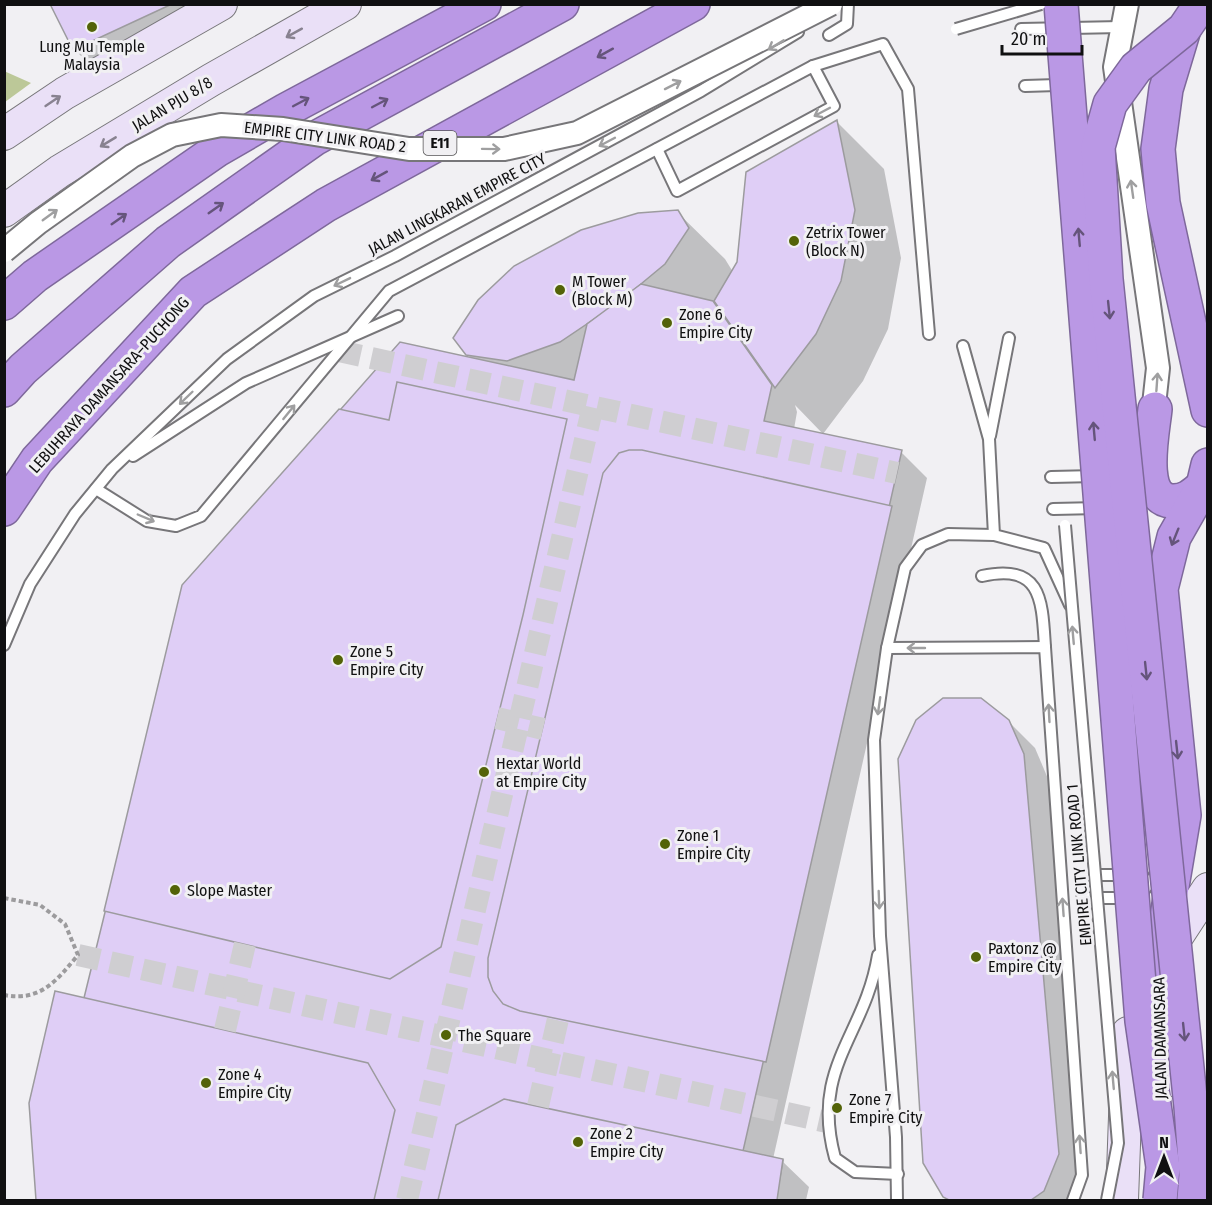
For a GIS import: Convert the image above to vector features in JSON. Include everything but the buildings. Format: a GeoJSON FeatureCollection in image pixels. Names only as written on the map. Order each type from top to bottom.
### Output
{"type":"FeatureCollection","features":[{"type":"Feature","properties":{"kind":"highway"},"geometry":{"type":"LineString","coordinates":[[4,303],[34,276],[217,150],[286,110],[490,4]]}},
{"type":"Feature","properties":{"kind":"highway"},"geometry":{"type":"LineString","coordinates":[[4,390],[22,369],[168,242],[314,139],[562,4]]}},
{"type":"Feature","properties":{"kind":"highway","name":"LEBUHRAYA DAMANSARA–PUCHONG"},"geometry":{"type":"LineString","coordinates":[[4,509],[37,460],[192,292],[326,205],[693,4]]}},
{"type":"Feature","properties":{"kind":"highway"},"geometry":{"type":"LineString","coordinates":[[1056,16],[1141,1009],[1162,1167],[1160,1200]]}},
{"type":"Feature","properties":{"kind":"highway"},"geometry":{"type":"LineString","coordinates":[[1197,17],[1166,89],[1158,148],[1163,203],[1208,410]]}},
{"type":"Feature","properties":{"kind":"highway"},"geometry":{"type":"LineString","coordinates":[[1194,1200],[1196,1175],[1191,1107],[1106,279],[1098,147],[1110,104],[1136,68],[1197,17]]}},
{"type":"Feature","properties":{"kind":"highway"},"geometry":{"type":"LineString","coordinates":[[1155,409],[1150,462],[1155,492],[1164,501],[1178,502],[1190,497],[1205,475]]}},
{"type":"Feature","properties":{"kind":"highway"},"geometry":{"type":"LineString","coordinates":[[1158,964],[1184,815],[1161,589],[1174,537],[1205,475]]}},
{"type":"Feature","properties":{"kind":"street"},"geometry":{"type":"LineString","coordinates":[[4,134],[65,93],[221,4]]}},
{"type":"Feature","properties":{"kind":"street","name":"JALAN PJU 8/8"},"geometry":{"type":"LineString","coordinates":[[4,212],[60,171],[211,80],[345,4]]}},
{"type":"Feature","properties":{"kind":"street","name":"EMPIRE CITY LINK ROAD 2"},"geometry":{"type":"LineString","coordinates":[[4,251],[38,223],[132,156],[172,135],[221,125],[283,129],[409,148],[504,149],[577,133],[831,4]]}},
{"type":"Feature","properties":{"kind":"street"},"geometry":{"type":"LineString","coordinates":[[1127,4],[1115,67],[1158,368],[1155,409],[1145,450],[1127,514],[1118,516],[1123,565],[1122,875],[1128,1033]]}},
{"type":"Feature","properties":{"kind":"street","name":"JALAN DAMANSARA"},"geometry":{"type":"LineString","coordinates":[[1155,1200],[1163,1075],[1158,964],[1206,898]]}},
{"type":"Feature","properties":{"kind":"street","name":"JALAN DAMANSARA"},"geometry":{"type":"LineString","coordinates":[[1122,1200],[1128,1033]]}},
{"type":"Feature","properties":{"kind":"lane"},"geometry":{"type":"LineString","coordinates":[[829,35],[847,24],[846,4]]}},
{"type":"Feature","properties":{"kind":"lane","name":"JALAN LINGKARAN EMPIRE CITY"},"geometry":{"type":"LineString","coordinates":[[4,645],[30,584],[75,514],[112,469],[227,359],[314,296],[395,256],[701,91],[846,4]]}},
{"type":"Feature","properties":{"kind":"lane"},"geometry":{"type":"LineString","coordinates":[[956,30],[1041,4]]}},
{"type":"Feature","properties":{"kind":"lane"},"geometry":{"type":"LineString","coordinates":[[1024,86],[1057,85],[1056,16],[1049,4]]}},
{"type":"Feature","properties":{"kind":"lane"},"geometry":{"type":"LineString","coordinates":[[1021,29],[1056,16],[1121,27]]}},
{"type":"Feature","properties":{"kind":"lane"},"geometry":{"type":"LineString","coordinates":[[96,489],[147,521],[176,526],[201,516],[389,291],[813,66],[883,44],[908,89],[929,334]]}},
{"type":"Feature","properties":{"kind":"lane"},"geometry":{"type":"LineString","coordinates":[[657,148],[677,191],[834,106],[813,66]]}},
{"type":"Feature","properties":{"kind":"lane","name":"JALAN LINGKARAN EMPIRE CITY"},"geometry":{"type":"LineString","coordinates":[[112,469],[246,383],[398,316]]}},
{"type":"Feature","properties":{"kind":"lane"},"geometry":{"type":"LineString","coordinates":[[989,439],[1009,338]]}},
{"type":"Feature","properties":{"kind":"lane"},"geometry":{"type":"LineString","coordinates":[[963,346],[989,439],[994,535]]}},
{"type":"Feature","properties":{"kind":"lane"},"geometry":{"type":"LineString","coordinates":[[1051,477],[1114,472],[1145,450]]}},
{"type":"Feature","properties":{"kind":"lane"},"geometry":{"type":"LineString","coordinates":[[1053,509],[1118,516]]}},
{"type":"Feature","properties":{"kind":"lane","name":"EMPIRE CITY LINK ROAD 1"},"geometry":{"type":"LineString","coordinates":[[1065,525],[1070,605],[1118,1143],[1107,1200]]}},
{"type":"Feature","properties":{"kind":"lane"},"geometry":{"type":"LineString","coordinates":[[897,1200],[898,1174],[880,936],[874,740],[887,648],[905,568],[922,545],[948,534],[994,535],[1044,548],[1070,605]]}},
{"type":"Feature","properties":{"kind":"lane"},"geometry":{"type":"LineString","coordinates":[[982,576],[1017,573],[1033,585],[1043,606],[1082,1175],[1079,1200]]}},
{"type":"Feature","properties":{"kind":"lane"},"geometry":{"type":"LineString","coordinates":[[887,648],[1046,647]]}},
{"type":"Feature","properties":{"kind":"lane"},"geometry":{"type":"LineString","coordinates":[[1082,898],[1123,898],[1145,889],[1170,855],[1184,815]]}},
{"type":"Feature","properties":{"kind":"lane"},"geometry":{"type":"LineString","coordinates":[[1080,875],[1122,875]]}},
{"type":"Feature","properties":{"kind":"lane"},"geometry":{"type":"LineString","coordinates":[[880,936],[871,987],[833,1076],[827,1122],[836,1158],[855,1172],[898,1174]]}},
{"type":"Feature","properties":{"kind":"lane"},"geometry":{"type":"LineString","coordinates":[[1073,1200],[1082,1175]]}},
{"type":"Feature","properties":{"kind":"path"},"geometry":{"type":"LineString","coordinates":[[4,898],[40,905],[65,924],[78,955],[53,986],[19,998],[4,994]]}},
{"type":"Feature","properties":{"kind":"green space"},"geometry":{"type":"Polygon","coordinates":[[[4,71],[31,83],[5,102],[4,102],[4,71]]]}},
{"type":"Feature","properties":{"kind":"tunnel"},"geometry":{"type":"LineString","coordinates":[[339,351],[897,473]]}},
{"type":"Feature","properties":{"kind":"tunnel"},"geometry":{"type":"LineString","coordinates":[[407,1200],[593,406]]}},
{"type":"Feature","properties":{"kind":"tunnel"},"geometry":{"type":"LineString","coordinates":[[497,718],[543,729]]}},
{"type":"Feature","properties":{"kind":"tunnel"},"geometry":{"type":"LineString","coordinates":[[225,1030],[245,944]]}},
{"type":"Feature","properties":{"kind":"tunnel"},"geometry":{"type":"LineString","coordinates":[[78,955],[827,1122]]}},
{"type":"Feature","properties":{"kind":"tunnel"},"geometry":{"type":"LineString","coordinates":[[538,1106],[558,1019]]}},
{"type":"Feature","properties":{"kind":"place","name":"Lung Mu Temple Malaysia"},"geometry":{"type":"Point","coordinates":[92,27]}},
{"type":"Feature","properties":{"kind":"place","name":"Zetrix Tower (Block N)"},"geometry":{"type":"Point","coordinates":[794,241]}},
{"type":"Feature","properties":{"kind":"place","name":"M Tower (Block M)"},"geometry":{"type":"Point","coordinates":[560,290]}},
{"type":"Feature","properties":{"kind":"place","name":"Zone 6 Empire City"},"geometry":{"type":"Point","coordinates":[667,323]}},
{"type":"Feature","properties":{"kind":"place","name":"Zone 5 Empire City"},"geometry":{"type":"Point","coordinates":[338,660]}},
{"type":"Feature","properties":{"kind":"place","name":"Hextar World at Empire City"},"geometry":{"type":"Point","coordinates":[484,772]}},
{"type":"Feature","properties":{"kind":"place","name":"Zone 1 Empire City"},"geometry":{"type":"Point","coordinates":[665,844]}},
{"type":"Feature","properties":{"kind":"place","name":"Slope Master"},"geometry":{"type":"Point","coordinates":[175,890]}},
{"type":"Feature","properties":{"kind":"place","name":"Paxtonz @ Empire City"},"geometry":{"type":"Point","coordinates":[976,957]}},
{"type":"Feature","properties":{"kind":"place","name":"The Square"},"geometry":{"type":"Point","coordinates":[446,1035]}},
{"type":"Feature","properties":{"kind":"place","name":"Zone 4 Empire City"},"geometry":{"type":"Point","coordinates":[206,1083]}},
{"type":"Feature","properties":{"kind":"place","name":"Zone 7 Empire City"},"geometry":{"type":"Point","coordinates":[837,1108]}},
{"type":"Feature","properties":{"kind":"place","name":"Zone 2 Empire City"},"geometry":{"type":"Point","coordinates":[578,1142]}}]}
